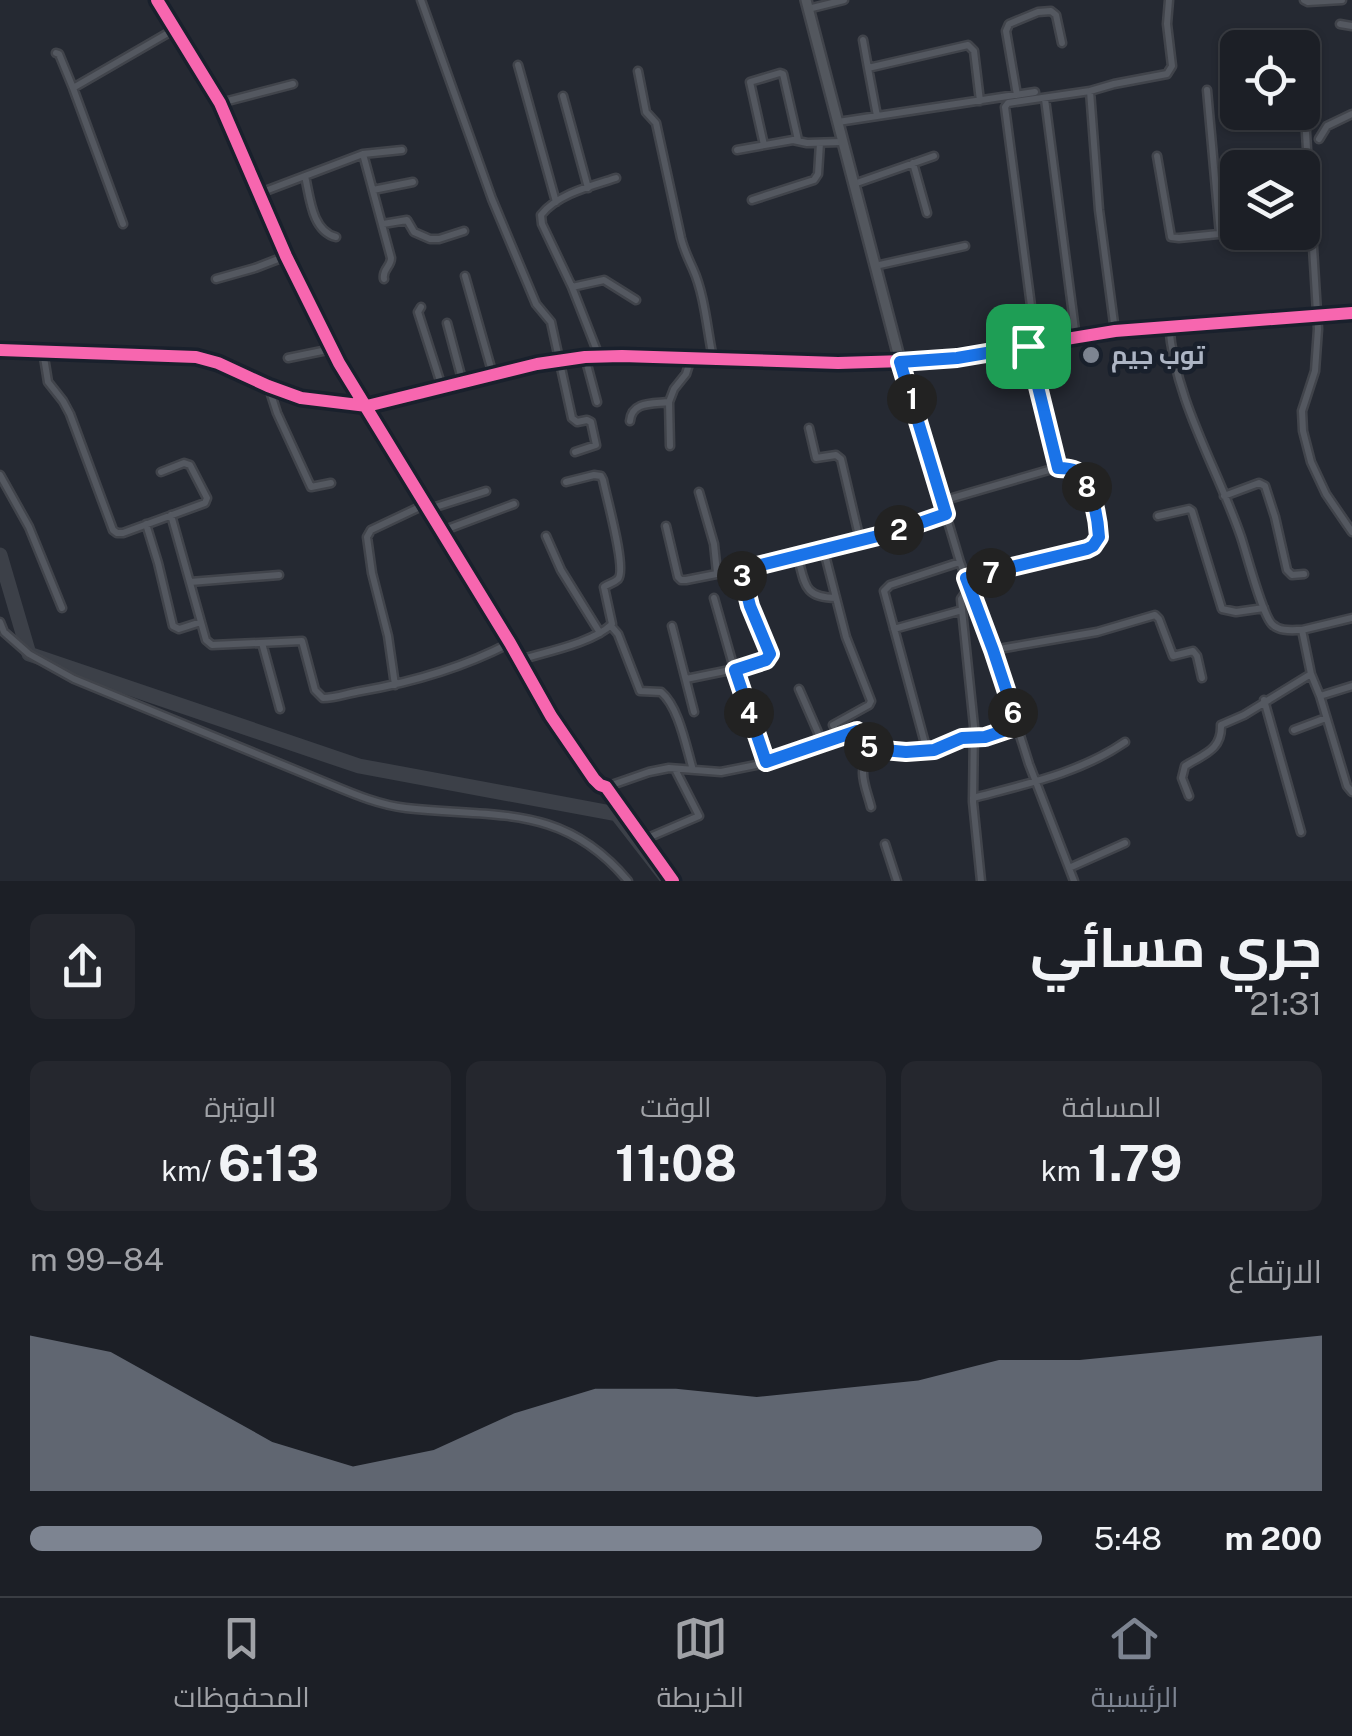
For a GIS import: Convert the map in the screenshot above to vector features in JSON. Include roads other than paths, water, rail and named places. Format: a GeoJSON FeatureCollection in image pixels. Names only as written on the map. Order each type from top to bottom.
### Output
{"type":"FeatureCollection","features":[{"type":"Feature","properties":{"kind":"street"},"geometry":{"type":"LineString","coordinates":[[158,0],[220,103],[286,256],[332,349],[552,716],[594,779],[606,787],[673,881]]}},
{"type":"Feature","properties":{"kind":"street"},"geometry":{"type":"LineString","coordinates":[[422,0],[492,198],[536,304],[550,319],[572,418],[577,422],[590,420],[596,444],[575,452]]}},
{"type":"Feature","properties":{"kind":"street"},"geometry":{"type":"LineString","coordinates":[[844,0],[807,4],[841,142],[900,362],[960,562],[1074,881]]}},
{"type":"Feature","properties":{"kind":"street"},"geometry":{"type":"LineString","coordinates":[[1058,468],[1032,345],[1005,106],[1167,74],[1171,71],[1169,0]]}},
{"type":"Feature","properties":{"kind":"street"},"geometry":{"type":"LineString","coordinates":[[1304,0],[1342,0]]}},
{"type":"Feature","properties":{"kind":"street"},"geometry":{"type":"LineString","coordinates":[[1017,95],[1006,32],[1009,24],[1051,11],[1056,15],[1062,43]]}},
{"type":"Feature","properties":{"kind":"street"},"geometry":{"type":"LineString","coordinates":[[1340,24],[1352,26]]}},
{"type":"Feature","properties":{"kind":"street"},"geometry":{"type":"LineString","coordinates":[[73,88],[176,29]]}},
{"type":"Feature","properties":{"kind":"street"},"geometry":{"type":"LineString","coordinates":[[862,40],[878,116]]}},
{"type":"Feature","properties":{"kind":"street"},"geometry":{"type":"LineString","coordinates":[[868,68],[970,46],[974,51],[980,100]]}},
{"type":"Feature","properties":{"kind":"street"},"geometry":{"type":"LineString","coordinates":[[56,53],[73,88],[122,224]]}},
{"type":"Feature","properties":{"kind":"street"},"geometry":{"type":"LineString","coordinates":[[518,65],[556,202]]}},
{"type":"Feature","properties":{"kind":"street"},"geometry":{"type":"LineString","coordinates":[[638,71],[646,112],[656,124],[713,358]]}},
{"type":"Feature","properties":{"kind":"street"},"geometry":{"type":"LineString","coordinates":[[764,145],[750,82],[780,73],[798,140]]}},
{"type":"Feature","properties":{"kind":"street"},"geometry":{"type":"LineString","coordinates":[[220,103],[293,84]]}},
{"type":"Feature","properties":{"kind":"street"},"geometry":{"type":"LineString","coordinates":[[1158,156],[1171,237],[1220,234],[1206,90]]}},
{"type":"Feature","properties":{"kind":"street"},"geometry":{"type":"LineString","coordinates":[[1090,91],[1099,210],[1115,331]]}},
{"type":"Feature","properties":{"kind":"street"},"geometry":{"type":"LineString","coordinates":[[837,122],[1036,92]]}},
{"type":"Feature","properties":{"kind":"street"},"geometry":{"type":"LineString","coordinates":[[562,96],[588,188]]}},
{"type":"Feature","properties":{"kind":"street"},"geometry":{"type":"LineString","coordinates":[[1045,99],[1076,338]]}},
{"type":"Feature","properties":{"kind":"street"},"geometry":{"type":"LineString","coordinates":[[1319,139],[1327,126],[1352,114]]}},
{"type":"Feature","properties":{"kind":"street"},"geometry":{"type":"LineString","coordinates":[[737,150],[798,140],[841,142]]}},
{"type":"Feature","properties":{"kind":"street"},"geometry":{"type":"LineString","coordinates":[[752,200],[814,180],[818,174],[820,142]]}},
{"type":"Feature","properties":{"kind":"street"},"geometry":{"type":"LineString","coordinates":[[260,193],[363,154],[402,150]]}},
{"type":"Feature","properties":{"kind":"street"},"geometry":{"type":"LineString","coordinates":[[363,154],[391,262],[384,278]]}},
{"type":"Feature","properties":{"kind":"street"},"geometry":{"type":"LineString","coordinates":[[853,184],[934,156]]}},
{"type":"Feature","properties":{"kind":"street"},"geometry":{"type":"LineString","coordinates":[[913,163],[927,213]]}},
{"type":"Feature","properties":{"kind":"street"},"geometry":{"type":"LineString","coordinates":[[304,176],[321,229],[336,237]]}},
{"type":"Feature","properties":{"kind":"street"},"geometry":{"type":"LineString","coordinates":[[599,356],[541,219],[542,211],[556,202],[616,178]]}},
{"type":"Feature","properties":{"kind":"street"},"geometry":{"type":"LineString","coordinates":[[373,190],[413,182]]}},
{"type":"Feature","properties":{"kind":"street"},"geometry":{"type":"LineString","coordinates":[[383,224],[407,220],[414,232],[434,240],[464,231]]}},
{"type":"Feature","properties":{"kind":"street"},"geometry":{"type":"LineString","coordinates":[[875,266],[965,246]]}},
{"type":"Feature","properties":{"kind":"street"},"geometry":{"type":"LineString","coordinates":[[1309,250],[1318,315],[1315,371],[1302,411],[1303,430],[1311,462],[1326,494],[1352,532]]}},
{"type":"Feature","properties":{"kind":"street"},"geometry":{"type":"LineString","coordinates":[[216,279],[286,256]]}},
{"type":"Feature","properties":{"kind":"street"},"geometry":{"type":"LineString","coordinates":[[465,276],[493,375]]}},
{"type":"Feature","properties":{"kind":"street"},"geometry":{"type":"LineString","coordinates":[[572,288],[604,280],[636,300]]}},
{"type":"Feature","properties":{"kind":"street"},"geometry":{"type":"LineString","coordinates":[[421,307],[418,312],[422,329],[442,388]]}},
{"type":"Feature","properties":{"kind":"street"},"geometry":{"type":"LineString","coordinates":[[0,350],[196,358],[228,367],[300,398],[367,406],[585,357],[900,362],[957,358],[1115,331],[1352,313]]}},
{"type":"Feature","properties":{"kind":"street"},"geometry":{"type":"LineString","coordinates":[[447,323],[463,383]]}},
{"type":"Feature","properties":{"kind":"street"},"geometry":{"type":"LineString","coordinates":[[1168,326],[1180,382],[1274,626],[1302,630],[1352,618]]}},
{"type":"Feature","properties":{"kind":"street"},"geometry":{"type":"LineString","coordinates":[[288,358],[332,349]]}},
{"type":"Feature","properties":{"kind":"street"},"geometry":{"type":"LineString","coordinates":[[43,352],[48,382],[70,414],[113,530],[123,533],[205,502],[207,498],[190,464],[161,472]]}},
{"type":"Feature","properties":{"kind":"street"},"geometry":{"type":"LineString","coordinates":[[585,357],[597,402]]}},
{"type":"Feature","properties":{"kind":"street"},"geometry":{"type":"LineString","coordinates":[[670,446],[669,402],[691,358]]}},
{"type":"Feature","properties":{"kind":"street"},"geometry":{"type":"LineString","coordinates":[[268,386],[310,487],[331,483]]}},
{"type":"Feature","properties":{"kind":"street"},"geometry":{"type":"LineString","coordinates":[[630,421],[638,406],[669,402]]}},
{"type":"Feature","properties":{"kind":"street"},"geometry":{"type":"LineString","coordinates":[[810,428],[816,458],[841,459],[860,540]]}},
{"type":"Feature","properties":{"kind":"street"},"geometry":{"type":"LineString","coordinates":[[942,501],[1058,468],[1076,472],[1090,494],[1099,537],[1087,549],[966,578]]}},
{"type":"Feature","properties":{"kind":"street"},"geometry":{"type":"LineString","coordinates":[[0,475],[29,527],[62,608]]}},
{"type":"Feature","properties":{"kind":"street"},"geometry":{"type":"LineString","coordinates":[[566,482],[594,475],[604,480],[620,574],[604,588],[611,626],[618,634],[640,691],[662,692],[668,697],[693,770]]}},
{"type":"Feature","properties":{"kind":"street"},"geometry":{"type":"LineString","coordinates":[[1224,496],[1260,483],[1265,486],[1286,570],[1304,574]]}},
{"type":"Feature","properties":{"kind":"street"},"geometry":{"type":"LineString","coordinates":[[395,685],[367,538],[371,530],[428,506],[486,490]]}},
{"type":"Feature","properties":{"kind":"street"},"geometry":{"type":"LineString","coordinates":[[699,492],[718,573]]}},
{"type":"Feature","properties":{"kind":"street"},"geometry":{"type":"LineString","coordinates":[[442,531],[514,504]]}},
{"type":"Feature","properties":{"kind":"street"},"geometry":{"type":"LineString","coordinates":[[1158,516],[1184,508],[1192,512],[1222,609],[1236,612],[1264,608]]}},
{"type":"Feature","properties":{"kind":"street"},"geometry":{"type":"LineString","coordinates":[[666,526],[681,580],[798,558],[946,514]]}},
{"type":"Feature","properties":{"kind":"street"},"geometry":{"type":"LineString","coordinates":[[170,515],[206,640],[212,645],[302,642],[314,690],[323,698],[395,685],[476,659],[510,643]]}},
{"type":"Feature","properties":{"kind":"street"},"geometry":{"type":"LineString","coordinates":[[146,524],[173,626],[179,629],[201,622]]}},
{"type":"Feature","properties":{"kind":"street"},"geometry":{"type":"LineString","coordinates":[[546,536],[560,570],[600,633]]}},
{"type":"Feature","properties":{"kind":"street"},"geometry":{"type":"LineString","coordinates":[[824,550],[846,638],[871,701],[833,724],[840,738]]}},
{"type":"Feature","properties":{"kind":"street"},"geometry":{"type":"LineString","coordinates":[[798,558],[806,590],[815,596],[836,598]]}},
{"type":"Feature","properties":{"kind":"street"},"geometry":{"type":"LineString","coordinates":[[927,751],[884,596],[886,588],[960,562]]}},
{"type":"Feature","properties":{"kind":"street"},"geometry":{"type":"LineString","coordinates":[[686,679],[735,670],[766,660],[770,654],[750,606],[741,570]]}},
{"type":"Feature","properties":{"kind":"street"},"geometry":{"type":"LineString","coordinates":[[190,582],[279,575]]}},
{"type":"Feature","properties":{"kind":"street"},"geometry":{"type":"LineString","coordinates":[[969,588],[961,599],[982,881]]}},
{"type":"Feature","properties":{"kind":"street"},"geometry":{"type":"LineString","coordinates":[[714,598],[766,762]]}},
{"type":"Feature","properties":{"kind":"street"},"geometry":{"type":"LineString","coordinates":[[894,629],[962,610]]}},
{"type":"Feature","properties":{"kind":"street"},"geometry":{"type":"LineString","coordinates":[[993,650],[1097,632],[1155,615],[1172,656],[1193,651],[1202,678]]}},
{"type":"Feature","properties":{"kind":"street"},"geometry":{"type":"LineString","coordinates":[[0,622],[4,632],[29,654],[74,678],[332,786],[372,802],[405,808],[512,815],[550,823],[611,860],[628,881]]}},
{"type":"Feature","properties":{"kind":"street"},"geometry":{"type":"LineString","coordinates":[[519,660],[611,626]]}},
{"type":"Feature","properties":{"kind":"street"},"geometry":{"type":"LineString","coordinates":[[672,626],[694,712]]}},
{"type":"Feature","properties":{"kind":"street"},"geometry":{"type":"LineString","coordinates":[[1302,630],[1311,674],[1352,792]]}},
{"type":"Feature","properties":{"kind":"street"},"geometry":{"type":"LineString","coordinates":[[262,643],[280,708]]}},
{"type":"Feature","properties":{"kind":"street"},"geometry":{"type":"LineString","coordinates":[[1189,796],[1182,778],[1185,766],[1215,747],[1222,736],[1221,725],[1311,674]]}},
{"type":"Feature","properties":{"kind":"street"},"geometry":{"type":"LineString","coordinates":[[1320,696],[1352,686]]}},
{"type":"Feature","properties":{"kind":"street"},"geometry":{"type":"LineString","coordinates":[[800,689],[824,744]]}},
{"type":"Feature","properties":{"kind":"street"},"geometry":{"type":"LineString","coordinates":[[1264,700],[1301,832]]}},
{"type":"Feature","properties":{"kind":"street"},"geometry":{"type":"LineString","coordinates":[[1294,730],[1326,718]]}},
{"type":"Feature","properties":{"kind":"street"},"geometry":{"type":"LineString","coordinates":[[606,787],[649,772],[675,768],[721,772],[859,732],[872,749],[906,752],[943,748],[962,738],[985,737],[1018,726]]}},
{"type":"Feature","properties":{"kind":"street"},"geometry":{"type":"LineString","coordinates":[[973,798],[1036,782],[1100,759],[1125,742]]}},
{"type":"Feature","properties":{"kind":"street"},"geometry":{"type":"LineString","coordinates":[[871,807],[862,772],[872,749]]}},
{"type":"Feature","properties":{"kind":"street"},"geometry":{"type":"LineString","coordinates":[[643,840],[699,816],[675,768]]}},
{"type":"Feature","properties":{"kind":"street"},"geometry":{"type":"LineString","coordinates":[[1068,868],[1125,843]]}},
{"type":"Feature","properties":{"kind":"street"},"geometry":{"type":"LineString","coordinates":[[885,844],[897,881]]}},
{"type":"Feature","properties":{"kind":"place","name":"توب جيم"},"geometry":{"type":"Point","coordinates":[1091,355]}}]}
